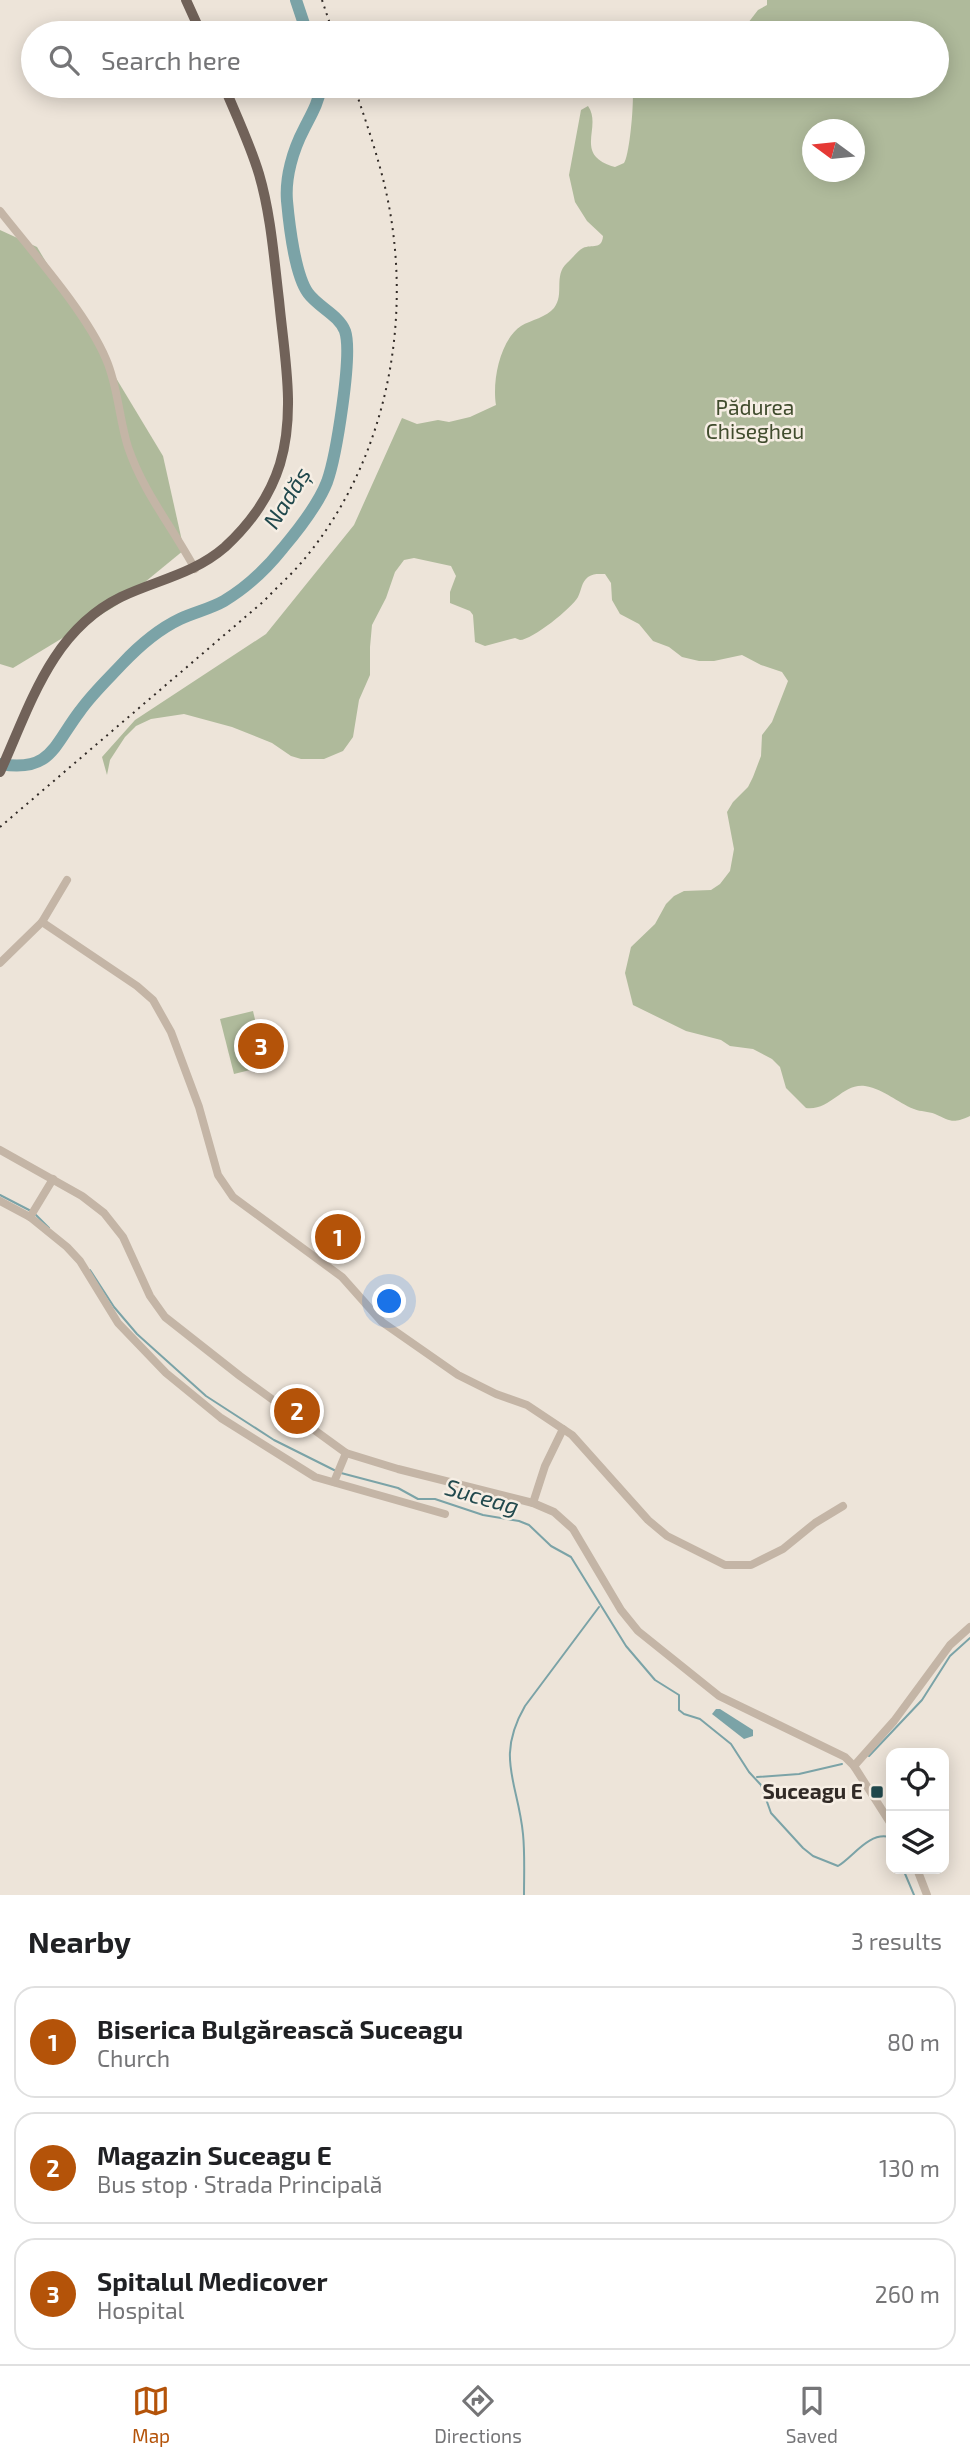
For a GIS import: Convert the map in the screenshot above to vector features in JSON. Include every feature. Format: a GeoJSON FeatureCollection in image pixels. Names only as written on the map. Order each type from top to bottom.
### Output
{"type":"FeatureCollection","features":[{"type":"Feature","properties":{"kind":"main road"},"geometry":{"type":"LineString","coordinates":[[186,0],[196,21]]}},
{"type":"Feature","properties":{"kind":"main road"},"geometry":{"type":"LineString","coordinates":[[0,772],[42,677],[57,651],[72,633],[92,614],[118,598],[206,563],[237,536],[262,504],[280,466],[288,417],[288,397],[265,196],[251,150],[229,98]]}},
{"type":"Feature","properties":{"kind":"street"},"geometry":{"type":"LineString","coordinates":[[0,211],[74,306],[98,343],[107,361],[127,446],[138,474],[195,569]]}},
{"type":"Feature","properties":{"kind":"street"},"geometry":{"type":"LineString","coordinates":[[0,963],[42,922],[67,880]]}},
{"type":"Feature","properties":{"kind":"street"},"geometry":{"type":"LineString","coordinates":[[42,922],[137,986],[153,1000],[171,1032],[199,1107],[218,1175],[233,1197],[342,1277],[382,1322],[458,1376],[527,1405],[563,1429],[580,1443],[618,1488],[661,1532],[724,1565],[751,1565],[783,1549],[815,1523],[843,1506]]}},
{"type":"Feature","properties":{"kind":"street"},"geometry":{"type":"LineString","coordinates":[[0,1150],[92,1202],[114,1223],[127,1244],[150,1296],[170,1322],[345,1456],[533,1503],[559,1515],[573,1528],[621,1610],[638,1631],[719,1696],[845,1757],[854,1766],[886,1816]]}},
{"type":"Feature","properties":{"kind":"street"},"geometry":{"type":"LineString","coordinates":[[32,1214],[52,1179]]}},
{"type":"Feature","properties":{"kind":"street"},"geometry":{"type":"LineString","coordinates":[[0,1201],[32,1214],[67,1247],[80,1261],[118,1323],[180,1385],[221,1418],[315,1477],[445,1514]]}},
{"type":"Feature","properties":{"kind":"street"},"geometry":{"type":"LineString","coordinates":[[533,1503],[545,1466],[563,1429]]}},
{"type":"Feature","properties":{"kind":"street"},"geometry":{"type":"LineString","coordinates":[[334,1482],[345,1456]]}},
{"type":"Feature","properties":{"kind":"street"},"geometry":{"type":"LineString","coordinates":[[854,1766],[894,1721],[950,1645],[970,1627]]}},
{"type":"Feature","properties":{"kind":"street"},"geometry":{"type":"LineString","coordinates":[[919,1874],[927,1895]]}},
{"type":"Feature","properties":{"kind":"green space","name":"Pădurea Chisegheu"},"geometry":{"type":"Polygon","coordinates":[[[767,0],[970,0],[970,1116],[955,1121],[914,1109],[879,1090],[865,1086],[850,1089],[815,1108],[806,1108],[786,1088],[780,1067],[772,1059],[753,1049],[730,1046],[721,1040],[686,1031],[633,1005],[625,973],[631,947],[655,924],[666,904],[674,896],[684,891],[711,890],[720,884],[730,871],[734,849],[727,812],[753,777],[761,756],[762,735],[772,722],[788,681],[782,672],[742,655],[699,661],[682,657],[669,647],[653,641],[639,624],[620,614],[612,600],[611,583],[605,574],[588,577],[574,602],[533,635],[526,639],[515,638],[485,646],[475,642],[473,615],[470,611],[450,603],[450,592],[456,576],[451,566],[414,558],[404,560],[395,572],[372,625],[370,675],[359,700],[353,737],[343,751],[324,759],[301,759],[291,756],[272,743],[232,727],[184,714],[151,719],[136,726],[110,760],[107,775],[102,757],[135,720],[266,634],[354,525],[402,418],[417,424],[438,420],[449,422],[470,417],[496,405],[495,384],[499,362],[508,341],[521,326],[554,308],[559,297],[563,268],[581,249],[599,245],[602,240],[603,236],[587,221],[575,202],[569,175],[581,110],[588,106],[592,114],[591,140],[595,155],[602,162],[615,167],[624,163],[626,158],[633,98],[949,98],[949,21],[750,21],[758,10],[767,5],[767,0]]]}},
{"type":"Feature","properties":{"kind":"green space"},"geometry":{"type":"Polygon","coordinates":[[[0,230],[37,247],[163,456],[184,550],[117,605],[13,668],[0,664],[0,230]]]}},
{"type":"Feature","properties":{"kind":"green space"},"geometry":{"type":"Polygon","coordinates":[[[253,1011],[266,1066],[234,1074],[220,1019],[253,1011]]]}},
{"type":"Feature","properties":{"kind":"water"},"geometry":{"type":"Polygon","coordinates":[[[716,1709],[753,1730],[753,1736],[744,1739],[712,1714],[716,1709]]]}},
{"type":"Feature","properties":{"kind":"waterway","name":"Nadăș"},"geometry":{"type":"LineString","coordinates":[[296,0],[303,21]]}},
{"type":"Feature","properties":{"kind":"waterway","name":"Nadăș"},"geometry":{"type":"LineString","coordinates":[[0,764],[30,764],[49,754],[90,699],[142,645],[172,623],[224,601],[263,570],[302,525],[323,491],[331,469],[339,429],[347,343],[342,325],[312,298],[303,285],[293,248],[287,192],[293,155],[318,98]]}},
{"type":"Feature","properties":{"kind":"waterway","name":"Suceag"},"geometry":{"type":"LineString","coordinates":[[0,1195],[31,1211]]}},
{"type":"Feature","properties":{"kind":"waterway","name":"Suceag"},"geometry":{"type":"LineString","coordinates":[[36,1215],[49,1228]]}},
{"type":"Feature","properties":{"kind":"waterway","name":"Suceag"},"geometry":{"type":"LineString","coordinates":[[90,1270],[114,1307],[137,1334],[206,1396],[274,1440],[336,1471]]}},
{"type":"Feature","properties":{"kind":"waterway","name":"Suceag"},"geometry":{"type":"LineString","coordinates":[[341,1473],[398,1488],[418,1499],[435,1499],[483,1515],[529,1525],[551,1546],[571,1557],[626,1646],[655,1680],[679,1695],[679,1710],[700,1719],[731,1744],[761,1785],[771,1813],[803,1848],[813,1856],[838,1866],[868,1842],[886,1837]]}},
{"type":"Feature","properties":{"kind":"waterway"},"geometry":{"type":"LineString","coordinates":[[524,1895],[523,1834],[511,1770],[511,1741],[525,1706],[599,1607]]}},
{"type":"Feature","properties":{"kind":"waterway"},"geometry":{"type":"LineString","coordinates":[[869,1756],[922,1700],[950,1656],[970,1638]]}},
{"type":"Feature","properties":{"kind":"waterway"},"geometry":{"type":"LineString","coordinates":[[757,1777],[799,1774],[842,1764]]}},
{"type":"Feature","properties":{"kind":"waterway","name":"Suceag"},"geometry":{"type":"LineString","coordinates":[[905,1874],[914,1895]]}},
{"type":"Feature","properties":{"kind":"railway"},"geometry":{"type":"LineString","coordinates":[[322,0],[329,21]]}},
{"type":"Feature","properties":{"kind":"railway"},"geometry":{"type":"LineString","coordinates":[[0,827],[264,601],[301,563],[331,523],[355,479],[374,433],[387,385],[395,336],[397,286],[394,236],[385,187],[358,98]]}},
{"type":"Feature","properties":{"kind":"place","name":"Spitalul Medicover"},"geometry":{"type":"Point","coordinates":[261,1046]}},
{"type":"Feature","properties":{"kind":"place","name":"Biserica Bulgărească Suceagu"},"geometry":{"type":"Point","coordinates":[338,1237]}},
{"type":"Feature","properties":{"kind":"place","name":"Magazin Suceagu E"},"geometry":{"type":"Point","coordinates":[297,1411]}},
{"type":"Feature","properties":{"kind":"place","name":"Suceagu E"},"geometry":{"type":"Point","coordinates":[877,1792]}}]}
